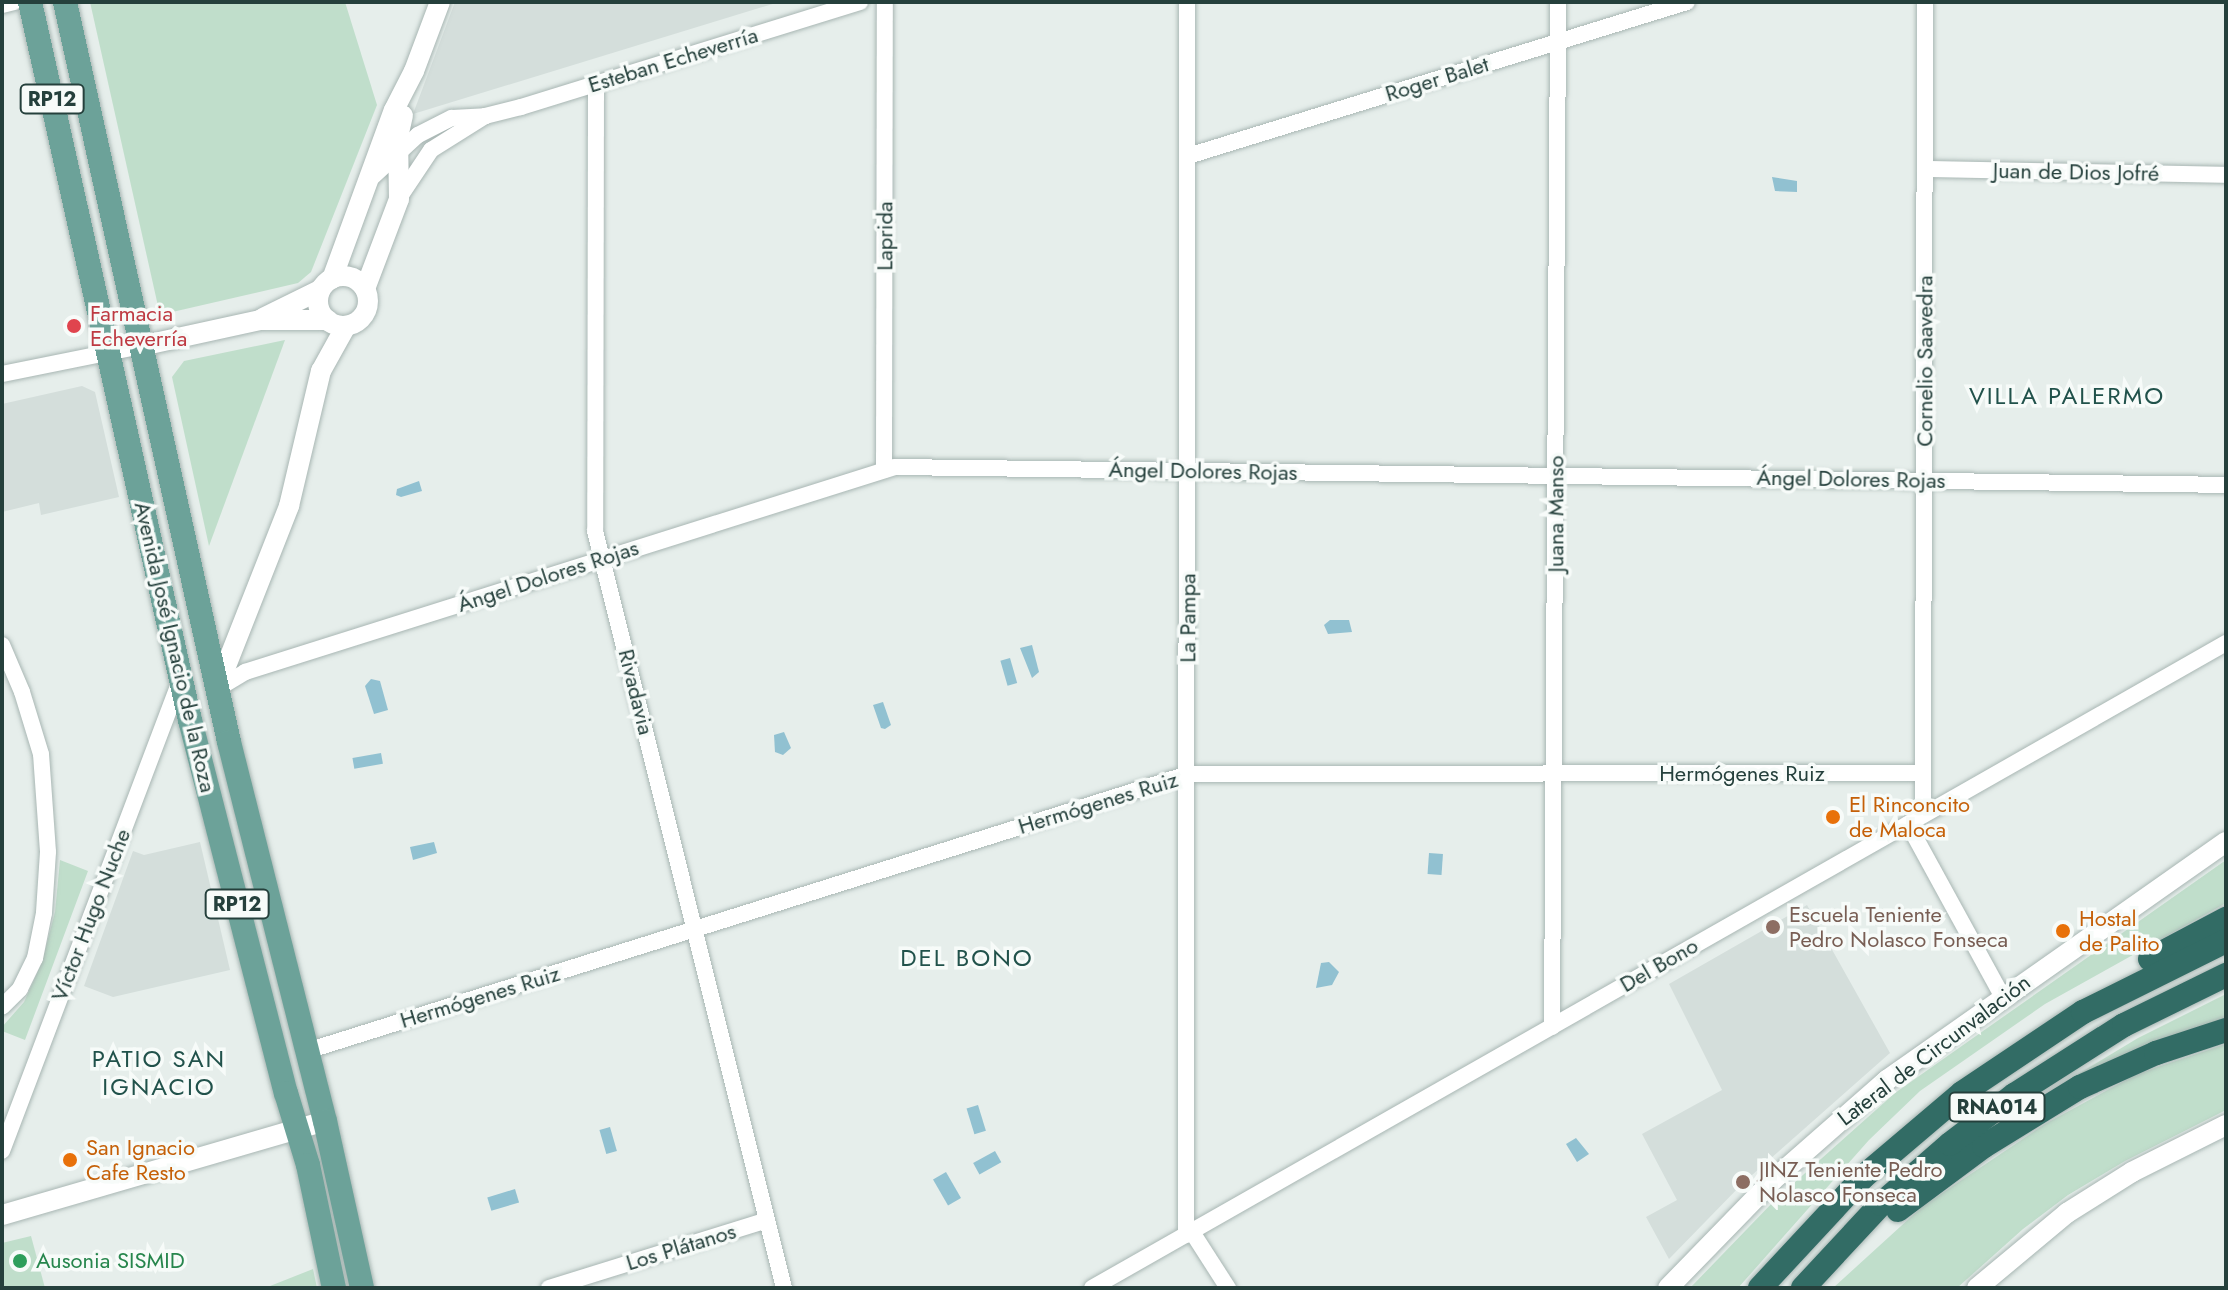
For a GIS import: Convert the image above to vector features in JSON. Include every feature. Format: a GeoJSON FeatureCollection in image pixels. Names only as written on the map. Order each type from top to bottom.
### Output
{"type":"FeatureCollection","features":[{"type":"Feature","properties":{"kind":"highway"},"geometry":{"type":"LineString","coordinates":[[1962,1093],[1995,1054],[2031,1028],[2226,919]]}},
{"type":"Feature","properties":{"kind":"highway","name":"RNA014"},"geometry":{"type":"LineString","coordinates":[[1760,1288],[1863,1177],[1962,1093],[2083,1012],[2226,941]]}},
{"type":"Feature","properties":{"kind":"highway","name":"RNA014"},"geometry":{"type":"LineString","coordinates":[[1803,1288],[1860,1226],[1920,1170],[2014,1095],[2124,1025],[2226,975]]}},
{"type":"Feature","properties":{"kind":"highway"},"geometry":{"type":"LineString","coordinates":[[1820,1270],[1964,1160],[2080,1087],[2156,1053],[2226,1030]]}},
{"type":"Feature","properties":{"kind":"main road","name":"Avenida José Ignacio de la Roza"},"geometry":{"type":"LineString","coordinates":[[30,2],[181,679],[297,1129],[334,1288]]}},
{"type":"Feature","properties":{"kind":"main road","name":"Avenida José Ignacio de la Roza"},"geometry":{"type":"LineString","coordinates":[[65,2],[217,689],[325,1121],[362,1288]]}},
{"type":"Feature","properties":{"kind":"street"},"geometry":{"type":"LineString","coordinates":[[2,5],[14,2]]}},
{"type":"Feature","properties":{"kind":"street"},"geometry":{"type":"LineString","coordinates":[[399,151],[399,128],[414,71],[440,2]]}},
{"type":"Feature","properties":{"kind":"street","name":"Esteban Echeverría"},"geometry":{"type":"LineString","coordinates":[[326,284],[369,180],[418,135],[441,122],[462,116],[485,116],[860,2]]}},
{"type":"Feature","properties":{"kind":"street","name":"Laprida"},"geometry":{"type":"LineString","coordinates":[[884,470],[885,2]]}},
{"type":"Feature","properties":{"kind":"street","name":"La Pampa"},"geometry":{"type":"LineString","coordinates":[[1187,2],[1189,1233]]}},
{"type":"Feature","properties":{"kind":"street","name":"Juana Manso"},"geometry":{"type":"LineString","coordinates":[[1552,1027],[1558,2]]}},
{"type":"Feature","properties":{"kind":"street","name":"Roger Balet"},"geometry":{"type":"LineString","coordinates":[[1188,156],[1687,2]]}},
{"type":"Feature","properties":{"kind":"street","name":"Cornelio Saavedra"},"geometry":{"type":"LineString","coordinates":[[1925,2],[1923,773],[1916,820],[2002,996]]}},
{"type":"Feature","properties":{"kind":"street"},"geometry":{"type":"LineString","coordinates":[[369,180],[401,92],[414,71]]}},
{"type":"Feature","properties":{"kind":"street","name":"Rivadavia"},"geometry":{"type":"LineString","coordinates":[[596,84],[595,531],[784,1288]]}},
{"type":"Feature","properties":{"kind":"street","name":"Esteban Echeverría"},"geometry":{"type":"LineString","coordinates":[[365,289],[399,199],[431,150],[485,116]]}},
{"type":"Feature","properties":{"kind":"street","name":"Esteban Echeverría"},"geometry":{"type":"LineString","coordinates":[[399,151],[399,199]]}},
{"type":"Feature","properties":{"kind":"street","name":"Juan de Dios Jofré"},"geometry":{"type":"LineString","coordinates":[[1925,169],[2226,175]]}},
{"type":"Feature","properties":{"kind":"street"},"geometry":{"type":"LineString","coordinates":[[2,374],[260,320],[337,323],[363,316],[368,299],[365,289],[352,278],[326,284],[260,320]]}},
{"type":"Feature","properties":{"kind":"street"},"geometry":{"type":"LineString","coordinates":[[326,284],[319,307],[337,323]]}},
{"type":"Feature","properties":{"kind":"street"},"geometry":{"type":"LineString","coordinates":[[217,689],[289,506],[321,371],[337,323]]}},
{"type":"Feature","properties":{"kind":"street","name":"Ángel Dolores Rojas"},"geometry":{"type":"LineString","coordinates":[[217,689],[245,672],[895,467],[2226,485]]}},
{"type":"Feature","properties":{"kind":"street","name":"Del Bono"},"geometry":{"type":"LineString","coordinates":[[1092,1288],[2226,643]]}},
{"type":"Feature","properties":{"kind":"street"},"geometry":{"type":"LineString","coordinates":[[2,645],[22,692],[41,754],[48,852],[44,913],[35,958],[20,989],[2,1007]]}},
{"type":"Feature","properties":{"kind":"street","name":"Víctor Hugo Nuche"},"geometry":{"type":"LineString","coordinates":[[2,1151],[181,679]]}},
{"type":"Feature","properties":{"kind":"street","name":"Hermógenes Ruiz"},"geometry":{"type":"LineString","coordinates":[[307,1051],[1188,774],[1923,773]]}},
{"type":"Feature","properties":{"kind":"street","name":"Lateral de Circunvalación"},"geometry":{"type":"LineString","coordinates":[[1668,1288],[1726,1225],[1824,1134],[1898,1071],[2226,842]]}},
{"type":"Feature","properties":{"kind":"street"},"geometry":{"type":"LineString","coordinates":[[2,1215],[325,1121]]}},
{"type":"Feature","properties":{"kind":"street"},"geometry":{"type":"LineString","coordinates":[[1977,1288],[2077,1206],[2132,1172],[2226,1125]]}},
{"type":"Feature","properties":{"kind":"street","name":"Los Plátanos"},"geometry":{"type":"LineString","coordinates":[[549,1288],[767,1220]]}},
{"type":"Feature","properties":{"kind":"street"},"geometry":{"type":"LineString","coordinates":[[1189,1233],[1228,1288]]}},
{"type":"Feature","properties":{"kind":"shaded area"},"geometry":{"type":"Polygon","coordinates":[[[455,2],[779,2],[413,114],[455,2]]]}},
{"type":"Feature","properties":{"kind":"shaded area"},"geometry":{"type":"Polygon","coordinates":[[[82,386],[95,392],[119,497],[41,515],[39,503],[2,512],[2,404],[82,386]]]}},
{"type":"Feature","properties":{"kind":"shaded area"},"geometry":{"type":"Polygon","coordinates":[[[200,842],[230,970],[113,997],[84,986],[133,851],[144,855],[200,842]]]}},
{"type":"Feature","properties":{"kind":"shaded area"},"geometry":{"type":"Polygon","coordinates":[[[1807,905],[1890,1053],[1743,1183],[1669,1259],[1646,1217],[1677,1200],[1642,1134],[1722,1090],[1669,984],[1807,905]]]}},
{"type":"Feature","properties":{"kind":"green space"},"geometry":{"type":"Polygon","coordinates":[[[90,2],[345,2],[377,105],[311,272],[298,283],[168,313],[158,306],[90,2]]]}},
{"type":"Feature","properties":{"kind":"green space"},"geometry":{"type":"Polygon","coordinates":[[[285,340],[209,546],[172,377],[184,361],[285,340]]]}},
{"type":"Feature","properties":{"kind":"green space"},"geometry":{"type":"Polygon","coordinates":[[[60,860],[88,871],[25,1040],[2,1031],[2,1027],[24,1002],[42,962],[55,912],[60,860]]]}},
{"type":"Feature","properties":{"kind":"green space"},"geometry":{"type":"Polygon","coordinates":[[[2226,860],[2226,903],[2045,1004],[1920,1091],[1869,1140],[1738,1288],[1690,1288],[1776,1199],[1895,1093],[2226,860]]]}},
{"type":"Feature","properties":{"kind":"green space"},"geometry":{"type":"Polygon","coordinates":[[[2226,994],[2226,1024],[2065,1082],[2138,1038],[2226,994]]]}},
{"type":"Feature","properties":{"kind":"green space"},"geometry":{"type":"Polygon","coordinates":[[[2226,1044],[2226,1110],[2125,1161],[2068,1195],[2023,1229],[1957,1288],[1833,1288],[1923,1206],[2045,1124],[2137,1074],[2226,1044]]]}},
{"type":"Feature","properties":{"kind":"green space","name":"Ausonia SISMID"},"geometry":{"type":"Polygon","coordinates":[[[31,1236],[45,1288],[2,1288],[2,1243],[31,1236]]]}},
{"type":"Feature","properties":{"kind":"green space"},"geometry":{"type":"Polygon","coordinates":[[[313,1269],[317,1288],[265,1288],[313,1269]]]}},
{"type":"Feature","properties":{"kind":"water"},"geometry":{"type":"Polygon","coordinates":[[[1772,177],[1797,181],[1797,192],[1775,191],[1772,177]]]}},
{"type":"Feature","properties":{"kind":"water"},"geometry":{"type":"Polygon","coordinates":[[[419,481],[422,491],[401,497],[396,495],[397,489],[419,481]]]}},
{"type":"Feature","properties":{"kind":"water"},"geometry":{"type":"Polygon","coordinates":[[[1330,620],[1349,620],[1352,632],[1328,634],[1324,625],[1330,620]]]}},
{"type":"Feature","properties":{"kind":"water"},"geometry":{"type":"Polygon","coordinates":[[[1032,645],[1039,672],[1032,678],[1020,648],[1032,645]]]}},
{"type":"Feature","properties":{"kind":"water"},"geometry":{"type":"Polygon","coordinates":[[[1010,658],[1017,683],[1008,686],[1000,661],[1010,658]]]}},
{"type":"Feature","properties":{"kind":"water"},"geometry":{"type":"Polygon","coordinates":[[[371,679],[380,681],[388,710],[374,714],[365,686],[371,679]]]}},
{"type":"Feature","properties":{"kind":"water"},"geometry":{"type":"Polygon","coordinates":[[[883,702],[891,725],[885,729],[881,728],[873,705],[883,702]]]}},
{"type":"Feature","properties":{"kind":"water"},"geometry":{"type":"Polygon","coordinates":[[[784,732],[791,748],[783,755],[775,752],[774,735],[784,732]]]}},
{"type":"Feature","properties":{"kind":"water"},"geometry":{"type":"Polygon","coordinates":[[[381,753],[383,764],[354,769],[352,758],[381,753]]]}},
{"type":"Feature","properties":{"kind":"water"},"geometry":{"type":"Polygon","coordinates":[[[434,842],[437,853],[413,860],[410,847],[434,842]]]}},
{"type":"Feature","properties":{"kind":"water"},"geometry":{"type":"Polygon","coordinates":[[[1429,853],[1443,854],[1442,875],[1428,874],[1429,853]]]}},
{"type":"Feature","properties":{"kind":"water"},"geometry":{"type":"Polygon","coordinates":[[[1329,962],[1339,972],[1332,985],[1316,988],[1321,963],[1329,962]]]}},
{"type":"Feature","properties":{"kind":"water"},"geometry":{"type":"Polygon","coordinates":[[[978,1105],[986,1131],[974,1134],[967,1109],[978,1105]]]}},
{"type":"Feature","properties":{"kind":"water"},"geometry":{"type":"Polygon","coordinates":[[[610,1127],[617,1151],[606,1154],[599,1130],[610,1127]]]}},
{"type":"Feature","properties":{"kind":"water"},"geometry":{"type":"Polygon","coordinates":[[[1576,1138],[1589,1154],[1577,1162],[1566,1144],[1576,1138]]]}},
{"type":"Feature","properties":{"kind":"water"},"geometry":{"type":"Polygon","coordinates":[[[995,1151],[1001,1162],[979,1174],[973,1163],[995,1151]]]}},
{"type":"Feature","properties":{"kind":"water"},"geometry":{"type":"Polygon","coordinates":[[[946,1172],[961,1198],[948,1205],[933,1180],[946,1172]]]}},
{"type":"Feature","properties":{"kind":"water"},"geometry":{"type":"Polygon","coordinates":[[[515,1189],[519,1202],[491,1211],[487,1197],[515,1189]]]}},
{"type":"Feature","properties":{"kind":"place","name":"Farmacia Echeverría"},"geometry":{"type":"Point","coordinates":[74,326]}},
{"type":"Feature","properties":{"kind":"place","name":"El Rinconcito de Maloca"},"geometry":{"type":"Point","coordinates":[1833,817]}},
{"type":"Feature","properties":{"kind":"place","name":"Escuela Teniente Pedro Nolasco Fonseca"},"geometry":{"type":"Point","coordinates":[1773,927]}},
{"type":"Feature","properties":{"kind":"place","name":"Hostal de Palito"},"geometry":{"type":"Point","coordinates":[2063,931]}},
{"type":"Feature","properties":{"kind":"place","name":"San Ignacio Cafe Resto"},"geometry":{"type":"Point","coordinates":[70,1160]}},
{"type":"Feature","properties":{"kind":"place","name":"JINZ Teniente Pedro Nolasco Fonseca"},"geometry":{"type":"Point","coordinates":[1743,1182]}},
{"type":"Feature","properties":{"kind":"place","name":"Ausonia SISMID"},"geometry":{"type":"Point","coordinates":[20,1261]}},
{"type":"Feature","properties":{"kind":"district","name":"VILLA PALERMO"},"geometry":{"type":"Point","coordinates":[2067,396]}},
{"type":"Feature","properties":{"kind":"district","name":"DEL BONO"},"geometry":{"type":"Point","coordinates":[967,958]}},
{"type":"Feature","properties":{"kind":"district","name":"PATIO SAN IGNACIO"},"geometry":{"type":"Point","coordinates":[159,1073]}}]}
